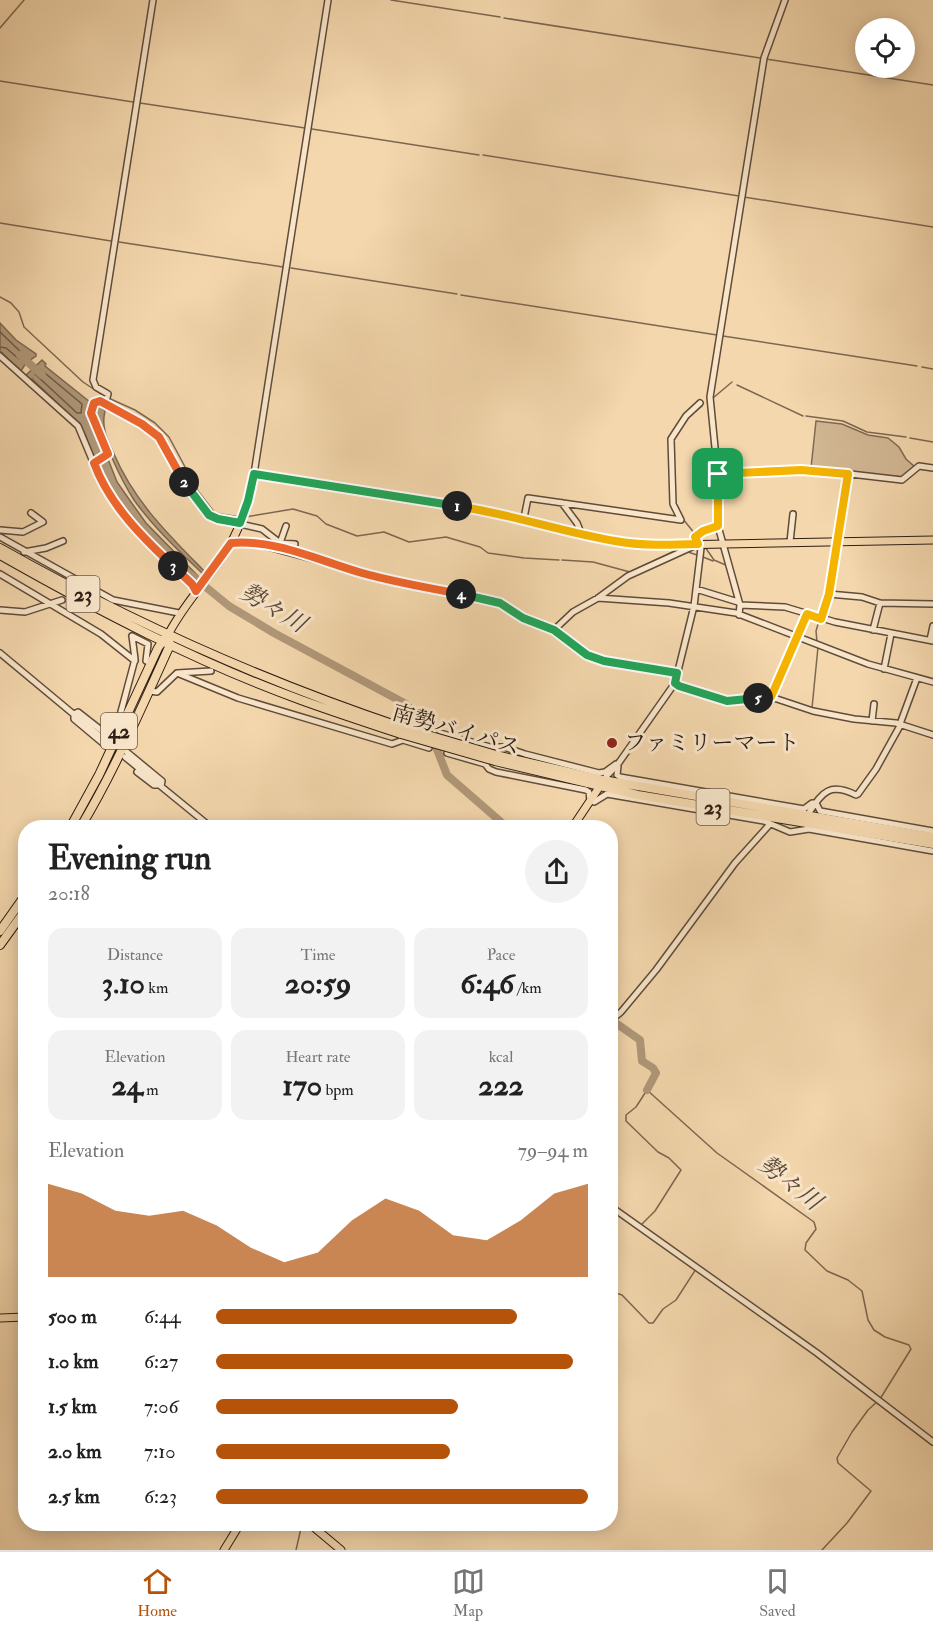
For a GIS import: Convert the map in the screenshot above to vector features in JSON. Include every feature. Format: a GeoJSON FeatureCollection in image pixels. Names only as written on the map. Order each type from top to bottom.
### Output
{"type":"FeatureCollection","features":[{"type":"Feature","properties":{"kind":"highway","name":"南勢バイパス"},"geometry":{"type":"LineString","coordinates":[[0,548],[167,640]]}},
{"type":"Feature","properties":{"kind":"highway","name":"南勢バイパス"},"geometry":{"type":"LineString","coordinates":[[0,555],[88,604],[300,700],[496,758],[602,784],[933,837]]}},
{"type":"Feature","properties":{"kind":"highway","name":"42"},"geometry":{"type":"LineString","coordinates":[[75,820],[87,799],[151,663],[167,640]]}},
{"type":"Feature","properties":{"kind":"highway","name":"42"},"geometry":{"type":"LineString","coordinates":[[84,820],[121,753],[149,691],[167,640]]}},
{"type":"Feature","properties":{"kind":"highway","name":"南勢バイパス"},"geometry":{"type":"LineString","coordinates":[[805,818],[933,844]]}},
{"type":"Feature","properties":{"kind":"highway"},"geometry":{"type":"LineString","coordinates":[[0,931],[18,905]]}},
{"type":"Feature","properties":{"kind":"highway"},"geometry":{"type":"LineString","coordinates":[[0,945],[18,920]]}},
{"type":"Feature","properties":{"kind":"main road"},"geometry":{"type":"LineString","coordinates":[[167,640],[179,613],[231,543],[242,519],[254,474],[524,518],[616,542],[646,544],[699,541],[722,544],[933,540]]}},
{"type":"Feature","properties":{"kind":"main road"},"geometry":{"type":"LineString","coordinates":[[578,820],[602,784]]}},
{"type":"Feature","properties":{"kind":"main road"},"geometry":{"type":"LineString","coordinates":[[0,1318],[18,1317]]}},
{"type":"Feature","properties":{"kind":"main road"},"geometry":{"type":"LineString","coordinates":[[224,1550],[236,1531]]}},
{"type":"Feature","properties":{"kind":"main road"},"geometry":{"type":"LineString","coordinates":[[317,1531],[332,1547],[341,1550]]}},
{"type":"Feature","properties":{"kind":"street"},"geometry":{"type":"LineString","coordinates":[[95,462],[107,455],[91,410],[94,403],[106,401],[108,394],[96,387],[93,380],[153,0]]}},
{"type":"Feature","properties":{"kind":"street"},"geometry":{"type":"LineString","coordinates":[[254,474],[328,0]]}},
{"type":"Feature","properties":{"kind":"street"},"geometry":{"type":"LineString","coordinates":[[739,615],[739,603],[718,526],[718,474],[710,397],[764,58],[785,0]]}},
{"type":"Feature","properties":{"kind":"street"},"geometry":{"type":"LineString","coordinates":[[0,356],[78,426],[101,481],[131,524],[197,590]]}},
{"type":"Feature","properties":{"kind":"street"},"geometry":{"type":"LineString","coordinates":[[100,401],[142,424],[159,437],[192,495],[209,515],[218,519],[242,519],[262,529],[279,546]]}},
{"type":"Feature","properties":{"kind":"street"},"geometry":{"type":"LineString","coordinates":[[524,518],[528,498],[681,520],[673,504],[671,439],[686,416],[700,403]]}},
{"type":"Feature","properties":{"kind":"street"},"geometry":{"type":"LineString","coordinates":[[718,474],[801,470],[902,480],[919,466],[933,468]]}},
{"type":"Feature","properties":{"kind":"street"},"geometry":{"type":"LineString","coordinates":[[820,618],[829,594],[848,474]]}},
{"type":"Feature","properties":{"kind":"street"},"geometry":{"type":"LineString","coordinates":[[562,503],[578,523],[581,533]]}},
{"type":"Feature","properties":{"kind":"street"},"geometry":{"type":"LineString","coordinates":[[0,530],[13,533],[23,532],[42,522],[31,513]]}},
{"type":"Feature","properties":{"kind":"street"},"geometry":{"type":"LineString","coordinates":[[790,542],[793,514]]}},
{"type":"Feature","properties":{"kind":"street"},"geometry":{"type":"LineString","coordinates":[[279,546],[285,526]]}},
{"type":"Feature","properties":{"kind":"street"},"geometry":{"type":"LineString","coordinates":[[554,630],[573,612],[598,598],[628,576],[699,541],[718,526]]}},
{"type":"Feature","properties":{"kind":"street"},"geometry":{"type":"LineString","coordinates":[[0,537],[73,581],[113,600],[179,613]]}},
{"type":"Feature","properties":{"kind":"street"},"geometry":{"type":"LineString","coordinates":[[24,552],[46,548],[63,541]]}},
{"type":"Feature","properties":{"kind":"street"},"geometry":{"type":"LineString","coordinates":[[602,784],[675,683],[694,606],[701,548],[699,541]]}},
{"type":"Feature","properties":{"kind":"street"},"geometry":{"type":"LineString","coordinates":[[231,543],[279,546],[391,580],[491,600],[511,608],[523,618],[554,630],[587,655],[604,661],[677,673]]}},
{"type":"Feature","properties":{"kind":"street"},"geometry":{"type":"LineString","coordinates":[[279,546],[295,544]]}},
{"type":"Feature","properties":{"kind":"street"},"geometry":{"type":"LineString","coordinates":[[0,574],[101,634],[135,661]]}},
{"type":"Feature","properties":{"kind":"street"},"geometry":{"type":"LineString","coordinates":[[696,589],[739,603],[784,607],[820,618],[931,641],[933,626]]}},
{"type":"Feature","properties":{"kind":"street"},"geometry":{"type":"LineString","coordinates":[[829,594],[862,597],[880,603],[933,604]]}},
{"type":"Feature","properties":{"kind":"street"},"geometry":{"type":"LineString","coordinates":[[598,598],[694,606],[736,613],[884,669],[933,682]]}},
{"type":"Feature","properties":{"kind":"street"},"geometry":{"type":"LineString","coordinates":[[0,610],[25,612],[62,600]]}},
{"type":"Feature","properties":{"kind":"street"},"geometry":{"type":"LineString","coordinates":[[873,630],[880,603]]}},
{"type":"Feature","properties":{"kind":"street"},"geometry":{"type":"LineString","coordinates":[[771,697],[807,614]]}},
{"type":"Feature","properties":{"kind":"street"},"geometry":{"type":"LineString","coordinates":[[884,669],[891,634]]}},
{"type":"Feature","properties":{"kind":"street"},"geometry":{"type":"LineString","coordinates":[[121,727],[118,723],[135,661],[132,636],[148,644],[146,661],[151,663]]}},
{"type":"Feature","properties":{"kind":"street"},"geometry":{"type":"LineString","coordinates":[[0,653],[74,714],[74,720],[111,744]]}},
{"type":"Feature","properties":{"kind":"street"},"geometry":{"type":"LineString","coordinates":[[149,691],[157,692],[177,674],[211,670]]}},
{"type":"Feature","properties":{"kind":"street"},"geometry":{"type":"LineString","coordinates":[[177,674],[238,698],[392,744],[403,740],[429,748]]}},
{"type":"Feature","properties":{"kind":"street"},"geometry":{"type":"LineString","coordinates":[[796,830],[825,792],[831,789],[843,789],[856,795],[860,792],[900,723],[917,678]]}},
{"type":"Feature","properties":{"kind":"street"},"geometry":{"type":"LineString","coordinates":[[675,683],[727,701],[771,697],[813,711],[900,723],[933,735]]}},
{"type":"Feature","properties":{"kind":"street"},"geometry":{"type":"LineString","coordinates":[[872,720],[874,704]]}},
{"type":"Feature","properties":{"kind":"street"},"geometry":{"type":"LineString","coordinates":[[440,733],[490,747],[504,747],[599,773],[605,772],[613,764],[618,764]]}},
{"type":"Feature","properties":{"kind":"street"},"geometry":{"type":"LineString","coordinates":[[121,753],[162,781],[161,786]]}},
{"type":"Feature","properties":{"kind":"street"},"geometry":{"type":"LineString","coordinates":[[121,753],[202,820]]}},
{"type":"Feature","properties":{"kind":"street"},"geometry":{"type":"LineString","coordinates":[[447,753],[485,764],[489,770],[496,772],[586,790],[592,801],[607,794],[764,820],[790,832],[809,829],[933,851]]}},
{"type":"Feature","properties":{"kind":"street"},"geometry":{"type":"LineString","coordinates":[[618,764],[617,775],[620,777],[804,809],[816,803]]}},
{"type":"Feature","properties":{"kind":"street"},"geometry":{"type":"LineString","coordinates":[[816,803],[820,811],[933,831]]}},
{"type":"Feature","properties":{"kind":"street"},"geometry":{"type":"LineString","coordinates":[[618,1014],[656,970],[735,862],[770,824]]}},
{"type":"Feature","properties":{"kind":"street"},"geometry":{"type":"LineString","coordinates":[[618,1212],[817,1353],[933,1442]]}},
{"type":"Feature","properties":{"kind":"shaded area"},"geometry":{"type":"Polygon","coordinates":[[[816,421],[842,424],[868,435],[888,438],[899,447],[906,459],[915,467],[902,477],[811,468],[816,421]]]}},
{"type":"Feature","properties":{"kind":"water"},"geometry":{"type":"Polygon","coordinates":[[[0,323],[16,340],[36,354],[21,371],[0,351],[0,323]]]}},
{"type":"Feature","properties":{"kind":"water"},"geometry":{"type":"Polygon","coordinates":[[[42,360],[45,366],[90,402],[90,406],[100,406],[105,411],[104,428],[107,438],[132,488],[154,518],[206,573],[204,575],[159,530],[134,500],[116,467],[93,410],[88,408],[117,482],[146,523],[201,579],[197,584],[137,527],[102,479],[84,432],[72,417],[32,379],[29,381],[25,376],[42,360]]]}},
{"type":"Feature","properties":{"kind":"waterway"},"geometry":{"type":"LineString","coordinates":[[0,28],[24,0]]}},
{"type":"Feature","properties":{"kind":"waterway"},"geometry":{"type":"LineString","coordinates":[[391,0],[500,17]]}},
{"type":"Feature","properties":{"kind":"waterway"},"geometry":{"type":"LineString","coordinates":[[504,18],[760,58]]}},
{"type":"Feature","properties":{"kind":"waterway"},"geometry":{"type":"LineString","coordinates":[[766,59],[933,85]]}},
{"type":"Feature","properties":{"kind":"waterway"},"geometry":{"type":"LineString","coordinates":[[0,81],[133,102]]}},
{"type":"Feature","properties":{"kind":"waterway"},"geometry":{"type":"LineString","coordinates":[[140,103],[305,128]]}},
{"type":"Feature","properties":{"kind":"waterway"},"geometry":{"type":"LineString","coordinates":[[312,129],[479,155]]}},
{"type":"Feature","properties":{"kind":"waterway"},"geometry":{"type":"LineString","coordinates":[[483,155],[739,196]]}},
{"type":"Feature","properties":{"kind":"waterway"},"geometry":{"type":"LineString","coordinates":[[744,197],[933,227]]}},
{"type":"Feature","properties":{"kind":"waterway"},"geometry":{"type":"LineString","coordinates":[[0,223],[111,241]]}},
{"type":"Feature","properties":{"kind":"waterway"},"geometry":{"type":"LineString","coordinates":[[119,242],[283,267]]}},
{"type":"Feature","properties":{"kind":"waterway"},"geometry":{"type":"LineString","coordinates":[[291,268],[457,294]]}},
{"type":"Feature","properties":{"kind":"waterway"},"geometry":{"type":"LineString","coordinates":[[461,295],[717,335]]}},
{"type":"Feature","properties":{"kind":"waterway"},"geometry":{"type":"LineString","coordinates":[[0,297],[11,303],[19,312],[24,327],[83,382],[104,396],[135,410],[155,423],[169,437],[198,491],[215,513],[240,517]]}},
{"type":"Feature","properties":{"kind":"waterway"},"geometry":{"type":"LineString","coordinates":[[723,336],[917,366]]}},
{"type":"Feature","properties":{"kind":"waterway","name":"勢々川"},"geometry":{"type":"LineString","coordinates":[[20,355],[42,375]]}},
{"type":"Feature","properties":{"kind":"waterway"},"geometry":{"type":"LineString","coordinates":[[922,367],[933,369]]}},
{"type":"Feature","properties":{"kind":"waterway"},"geometry":{"type":"LineString","coordinates":[[713,398],[732,382]]}},
{"type":"Feature","properties":{"kind":"waterway"},"geometry":{"type":"LineString","coordinates":[[737,385],[803,416]]}},
{"type":"Feature","properties":{"kind":"waterway"},"geometry":{"type":"LineString","coordinates":[[696,411],[702,406]]}},
{"type":"Feature","properties":{"kind":"waterway"},"geometry":{"type":"LineString","coordinates":[[806,416],[843,421],[867,432],[906,437]]}},
{"type":"Feature","properties":{"kind":"waterway"},"geometry":{"type":"LineString","coordinates":[[910,438],[933,442]]}},
{"type":"Feature","properties":{"kind":"waterway"},"geometry":{"type":"LineString","coordinates":[[245,517],[293,509],[317,516],[326,524],[357,536],[384,532],[409,542],[446,537],[480,547],[488,553],[559,560]]}},
{"type":"Feature","properties":{"kind":"waterway"},"geometry":{"type":"LineString","coordinates":[[683,519],[695,534]]}},
{"type":"Feature","properties":{"kind":"waterway"},"geometry":{"type":"LineString","coordinates":[[705,547],[714,560],[728,566]]}},
{"type":"Feature","properties":{"kind":"waterway"},"geometry":{"type":"LineString","coordinates":[[562,560],[593,562],[630,572],[681,548]]}},
{"type":"Feature","properties":{"kind":"waterway"},"geometry":{"type":"LineString","coordinates":[[688,552],[697,555]]}},
{"type":"Feature","properties":{"kind":"waterway"},"geometry":{"type":"LineString","coordinates":[[703,557],[713,561]]}},
{"type":"Feature","properties":{"kind":"waterway","name":"勢々川"},"geometry":{"type":"LineString","coordinates":[[190,574],[229,606],[274,633],[406,704],[429,729],[447,775],[499,820]]}},
{"type":"Feature","properties":{"kind":"waterway"},"geometry":{"type":"LineString","coordinates":[[817,642],[816,631],[819,621]]}},
{"type":"Feature","properties":{"kind":"waterway"},"geometry":{"type":"LineString","coordinates":[[812,708],[818,647]]}},
{"type":"Feature","properties":{"kind":"waterway","name":"勢々川"},"geometry":{"type":"LineString","coordinates":[[618,1025],[640,1040],[642,1061],[653,1068],[656,1073],[647,1090]]}},
{"type":"Feature","properties":{"kind":"waterway","name":"勢々川"},"geometry":{"type":"LineString","coordinates":[[641,1225],[655,1211],[681,1170],[669,1158],[658,1152],[626,1121],[626,1115],[636,1107],[647,1090],[717,1153],[814,1222],[816,1229],[806,1243],[805,1250],[827,1271],[848,1280],[862,1291],[868,1320],[874,1330],[885,1337],[909,1345],[911,1349],[880,1399],[868,1410],[837,1458],[838,1463],[871,1491],[847,1523],[822,1550]]}},
{"type":"Feature","properties":{"kind":"waterway"},"geometry":{"type":"LineString","coordinates":[[618,1294],[649,1323],[653,1323],[663,1309],[676,1300],[696,1269]]}},
{"type":"Feature","properties":{"kind":"waterway"},"geometry":{"type":"LineString","coordinates":[[296,1550],[300,1531]]}},
{"type":"Feature","properties":{"kind":"place","name":"ファミリーマート"},"geometry":{"type":"Point","coordinates":[612,743]}},
{"type":"Feature","properties":{"kind":"route"},"geometry":{"type":"LineString","coordinates":[[100,401],[150,430],[159,437],[181,478],[209,515],[240,523],[254,474],[480,509],[616,542],[698,544],[695,537],[703,531],[718,526],[718,474],[816,470],[848,474],[829,594],[821,619],[807,614],[771,697],[727,701],[679,686],[675,683],[677,673],[604,661],[587,655],[554,630],[523,618],[511,608],[500,603],[361,573],[308,556],[254,543],[231,543],[196,591],[192,584],[131,524],[101,481],[94,463],[108,454],[91,410],[94,403],[100,401]]}}]}
